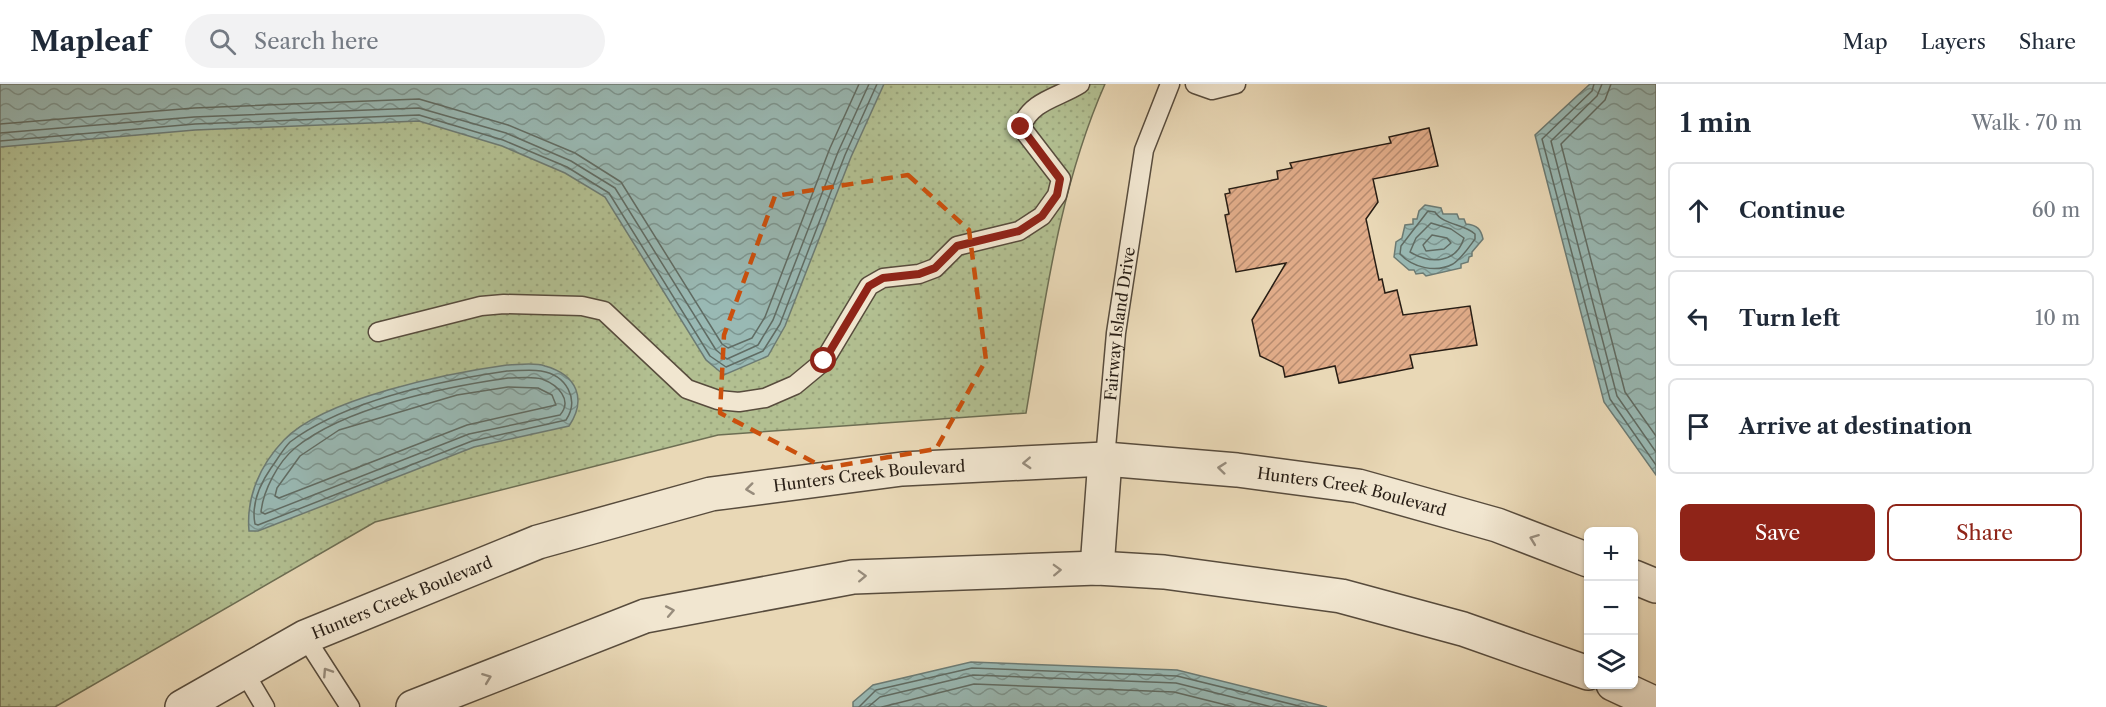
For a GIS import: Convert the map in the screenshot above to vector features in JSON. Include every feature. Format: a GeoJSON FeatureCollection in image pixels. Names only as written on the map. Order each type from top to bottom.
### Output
{"type":"FeatureCollection","features":[{"type":"Feature","properties":{"kind":"street","name":"Hunters Creek Boulevard"},"geometry":{"type":"LineString","coordinates":[[182,707],[243,670],[305,637],[538,542],[711,494],[902,469],[1105,459],[1186,464],[1358,486],[1497,525],[1584,558]]}},
{"type":"Feature","properties":{"kind":"street","name":"Fairway Island Drive"},"geometry":{"type":"LineString","coordinates":[[1096,568],[1105,459]]}},
{"type":"Feature","properties":{"kind":"street"},"geometry":{"type":"LineString","coordinates":[[413,707],[645,616],[853,577],[1096,568],[1164,572],[1341,596],[1464,629],[1584,672]]}},
{"type":"Feature","properties":{"kind":"street"},"geometry":{"type":"LineString","coordinates":[[1638,579],[1656,586]]}},
{"type":"Feature","properties":{"kind":"street"},"geometry":{"type":"LineString","coordinates":[[1624,689],[1656,704]]}},
{"type":"Feature","properties":{"kind":"lane"},"geometry":{"type":"LineString","coordinates":[[378,332],[481,306],[504,304],[582,306],[604,311],[687,389],[718,400],[739,402],[765,398],[795,385],[824,361],[869,286],[883,278],[919,274],[935,268],[957,246],[1019,231],[1042,216],[1057,195],[1060,179],[1021,127],[1034,108],[1048,97],[1080,84]]}},
{"type":"Feature","properties":{"kind":"lane","name":"Fairway Island Drive"},"geometry":{"type":"LineString","coordinates":[[1105,459],[1116,333],[1144,150],[1170,84]]}},
{"type":"Feature","properties":{"kind":"lane"},"geometry":{"type":"LineString","coordinates":[[1195,84],[1212,90],[1236,84]]}},
{"type":"Feature","properties":{"kind":"lane"},"geometry":{"type":"LineString","coordinates":[[305,637],[350,707]]}},
{"type":"Feature","properties":{"kind":"lane"},"geometry":{"type":"LineString","coordinates":[[243,670],[265,707]]}},
{"type":"Feature","properties":{"kind":"highlighted area"},"geometry":{"type":"Polygon","coordinates":[[[908,175],[969,230],[986,360],[936,449],[825,468],[720,413],[724,335],[775,196],[908,175]]]}},
{"type":"Feature","properties":{"kind":"green space"},"geometry":{"type":"Polygon","coordinates":[[[0,84],[1105,84],[1076,164],[1055,246],[1026,413],[718,435],[375,522],[55,707],[0,707],[0,84]]]}},
{"type":"Feature","properties":{"kind":"water"},"geometry":{"type":"Polygon","coordinates":[[[0,84],[884,84],[851,157],[785,326],[768,356],[724,375],[706,360],[605,197],[565,173],[502,146],[419,121],[195,130],[0,147],[0,84]]]}},
{"type":"Feature","properties":{"kind":"water"},"geometry":{"type":"Polygon","coordinates":[[[1590,84],[1656,84],[1656,475],[1604,402],[1535,135],[1590,84]]]}},
{"type":"Feature","properties":{"kind":"water"},"geometry":{"type":"Polygon","coordinates":[[[1425,205],[1441,208],[1443,214],[1457,214],[1459,219],[1464,219],[1466,224],[1478,228],[1481,233],[1483,239],[1472,252],[1468,262],[1461,264],[1461,268],[1426,276],[1423,273],[1416,274],[1414,270],[1409,270],[1394,257],[1396,242],[1402,238],[1405,225],[1413,224],[1413,219],[1417,219],[1419,211],[1425,205]]]}},
{"type":"Feature","properties":{"kind":"water"},"geometry":{"type":"Polygon","coordinates":[[[507,365],[541,365],[565,375],[576,389],[578,398],[569,426],[474,447],[258,531],[249,531],[250,506],[256,482],[275,450],[303,425],[357,400],[389,390],[453,374],[507,365]]]}},
{"type":"Feature","properties":{"kind":"water"},"geometry":{"type":"Polygon","coordinates":[[[971,662],[1177,670],[1327,707],[853,707],[853,702],[873,685],[971,662]]]}},
{"type":"Feature","properties":{"kind":"building"},"geometry":{"type":"Polygon","coordinates":[[[1429,128],[1438,166],[1373,179],[1378,202],[1366,219],[1379,280],[1382,279],[1385,293],[1397,290],[1403,315],[1470,306],[1477,345],[1410,355],[1413,368],[1339,383],[1335,366],[1285,377],[1283,367],[1260,356],[1252,320],[1286,263],[1236,272],[1225,215],[1229,214],[1225,194],[1230,193],[1229,189],[1278,179],[1277,171],[1292,168],[1290,163],[1391,143],[1389,137],[1429,128]]]}},
{"type":"Feature","properties":{"kind":"route"},"geometry":{"type":"LineString","coordinates":[[824,361],[869,286],[883,278],[919,274],[935,268],[957,246],[1002,237],[1019,231],[1042,216],[1057,195],[1060,179],[1047,158],[1025,135],[1021,127]]}}]}
